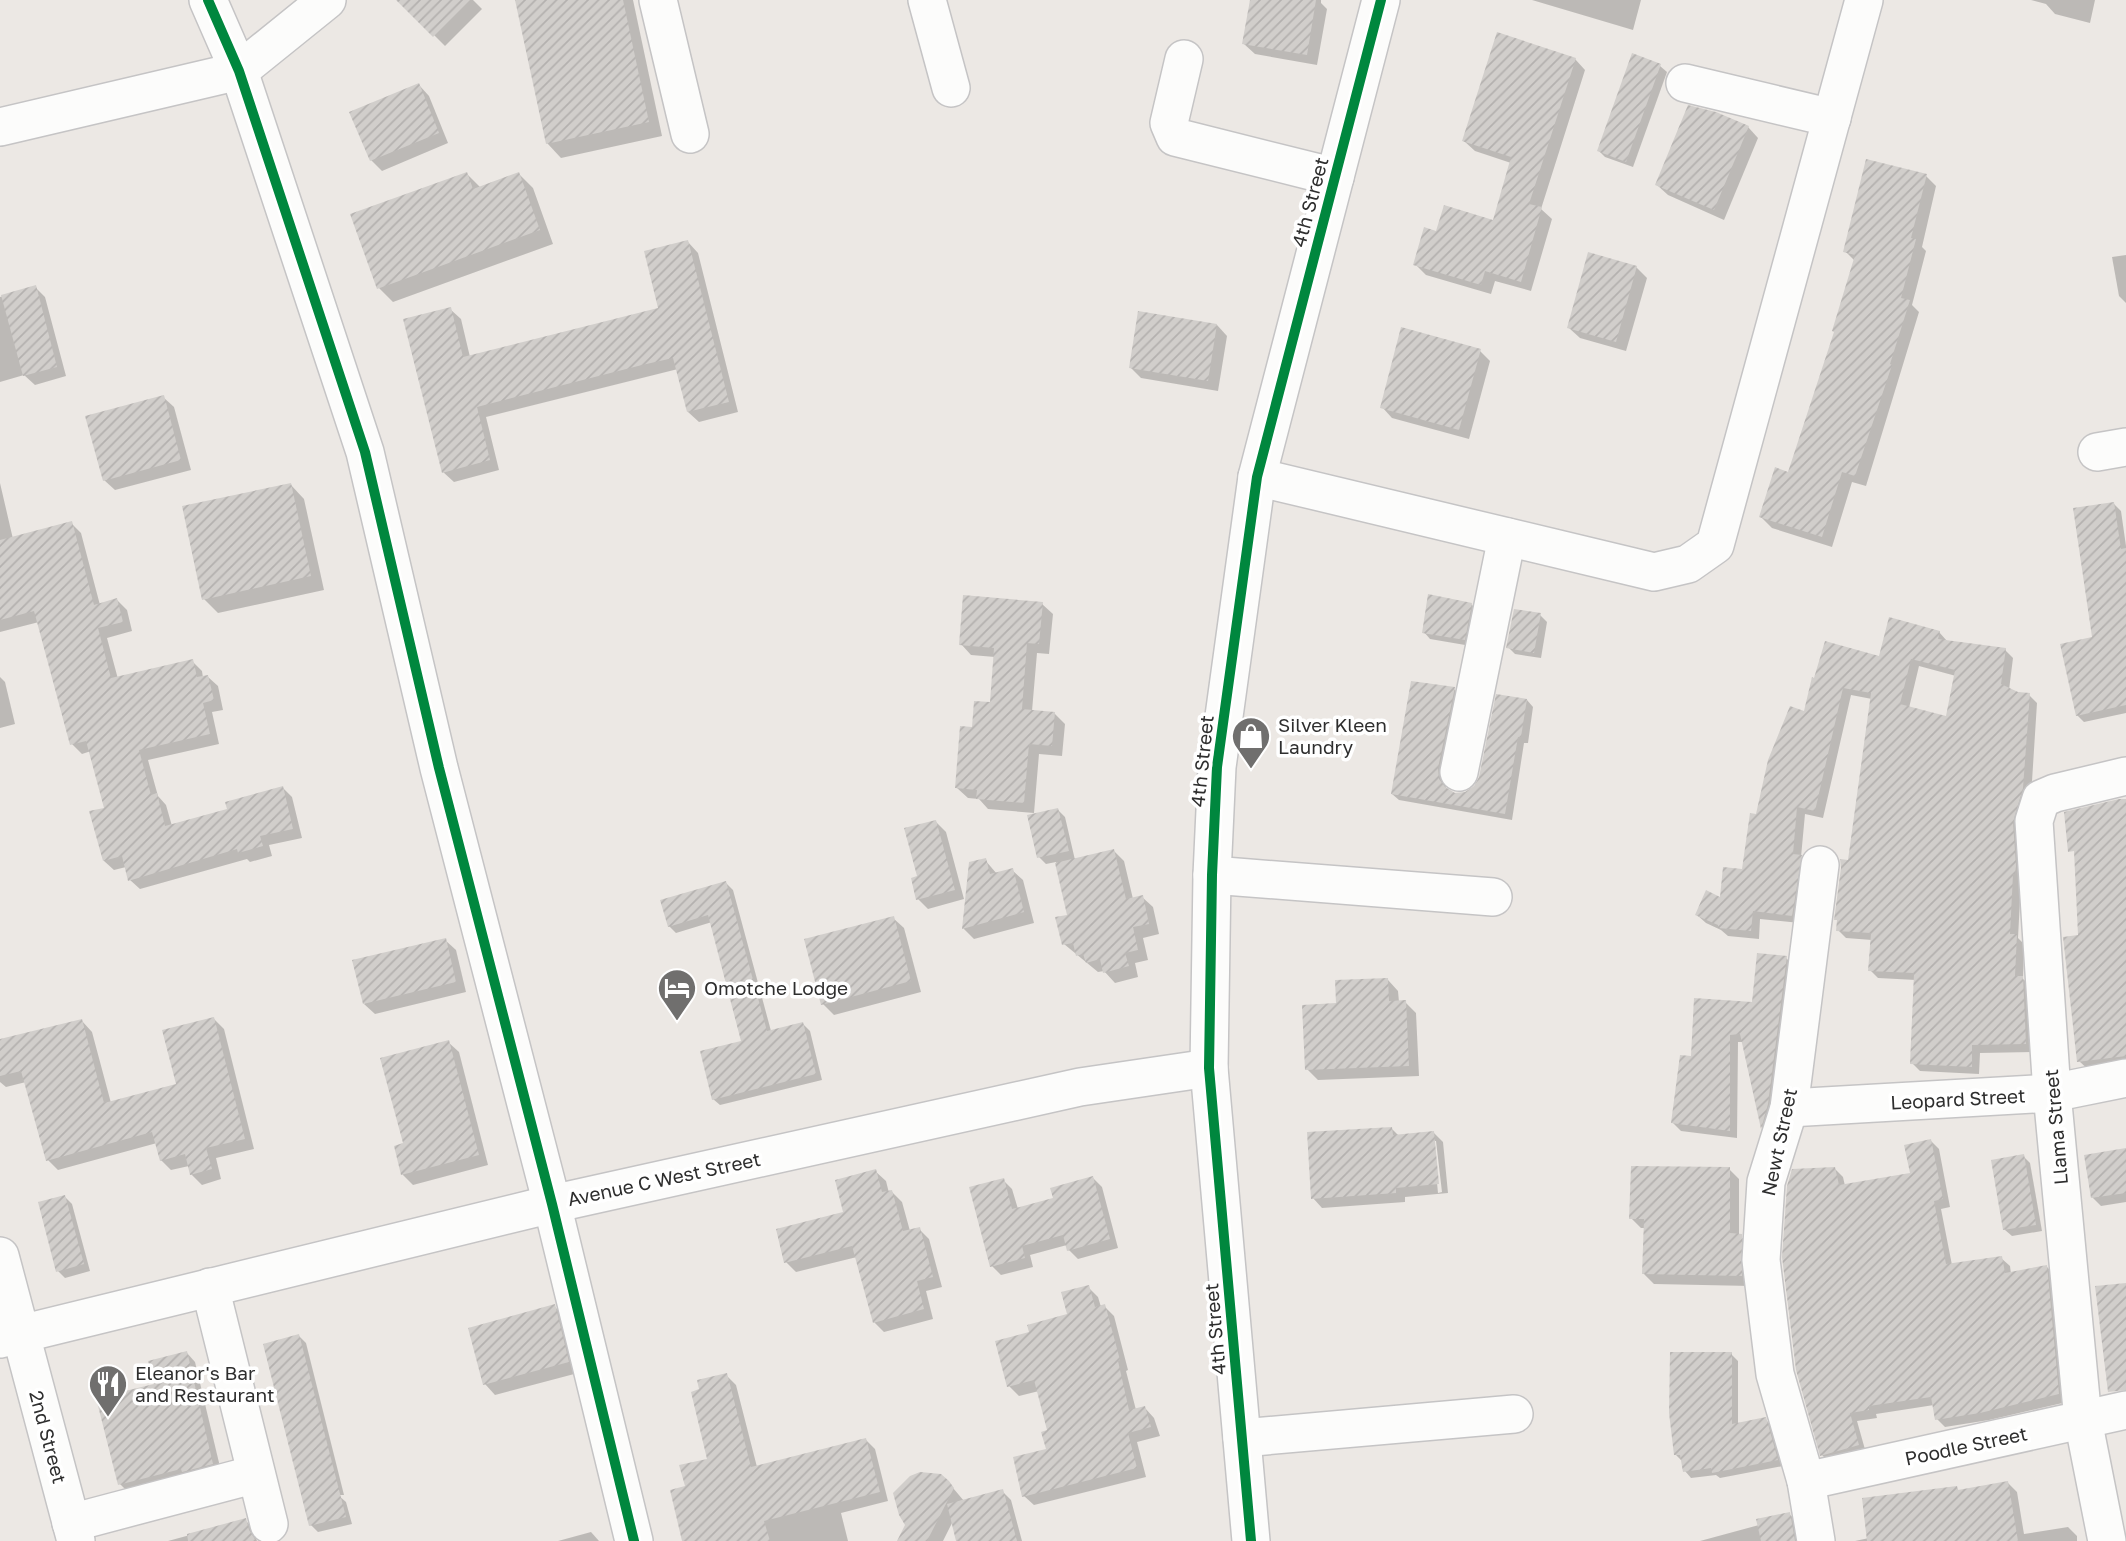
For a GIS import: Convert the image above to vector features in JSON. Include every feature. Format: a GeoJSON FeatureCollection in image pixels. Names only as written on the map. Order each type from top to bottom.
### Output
{"type":"FeatureCollection","features":[{"type":"Feature","properties":{"kind":"street"},"geometry":{"type":"LineString","coordinates":[[208,0],[239,71],[365,453],[439,768],[552,1204],[634,1541]]}},
{"type":"Feature","properties":{"kind":"street"},"geometry":{"type":"LineString","coordinates":[[0,127],[239,71],[327,0]]}},
{"type":"Feature","properties":{"kind":"street"},"geometry":{"type":"LineString","coordinates":[[658,0],[690,134]]}},
{"type":"Feature","properties":{"kind":"street"},"geometry":{"type":"LineString","coordinates":[[927,0],[951,88]]}},
{"type":"Feature","properties":{"kind":"street","name":"4th Street"},"geometry":{"type":"LineString","coordinates":[[1251,1541],[1209,1068],[1212,875],[1217,767],[1257,477],[1381,0]]}},
{"type":"Feature","properties":{"kind":"street"},"geometry":{"type":"LineString","coordinates":[[1257,477],[1654,572],[1688,564],[1715,545],[1864,0]]}},
{"type":"Feature","properties":{"kind":"street"},"geometry":{"type":"LineString","coordinates":[[1184,59],[1169,123],[1175,137],[1335,177]]}},
{"type":"Feature","properties":{"kind":"street"},"geometry":{"type":"LineString","coordinates":[[1685,83],[1832,118]]}},
{"type":"Feature","properties":{"kind":"street"},"geometry":{"type":"LineString","coordinates":[[1459,772],[1507,537]]}},
{"type":"Feature","properties":{"kind":"street","name":"Llama Street"},"geometry":{"type":"LineString","coordinates":[[2107,1541],[2083,1420],[2052,1093],[2034,821],[2041,799],[2055,793],[2126,776]]}},
{"type":"Feature","properties":{"kind":"street","name":"Newt Street"},"geometry":{"type":"LineString","coordinates":[[1816,1541],[1806,1481],[1775,1374],[1761,1260],[1766,1182],[1789,1108],[1820,865]]}},
{"type":"Feature","properties":{"kind":"street"},"geometry":{"type":"LineString","coordinates":[[1212,875],[1493,897]]}},
{"type":"Feature","properties":{"kind":"street","name":"Avenue C West Street"},"geometry":{"type":"LineString","coordinates":[[10,1336],[552,1204],[1080,1087],[1209,1068]]}},
{"type":"Feature","properties":{"kind":"street","name":"Leopard Street"},"geometry":{"type":"LineString","coordinates":[[1789,1108],[2052,1093],[2126,1078]]}},
{"type":"Feature","properties":{"kind":"street","name":"2nd Street"},"geometry":{"type":"LineString","coordinates":[[0,1256],[10,1336],[74,1532]]}},
{"type":"Feature","properties":{"kind":"street"},"geometry":{"type":"LineString","coordinates":[[209,1287],[270,1524]]}},
{"type":"Feature","properties":{"kind":"street","name":"Poodle Street"},"geometry":{"type":"LineString","coordinates":[[1806,1481],[2126,1409]]}},
{"type":"Feature","properties":{"kind":"street"},"geometry":{"type":"LineString","coordinates":[[1242,1438],[1514,1414]]}},
{"type":"Feature","properties":{"kind":"street"},"geometry":{"type":"LineString","coordinates":[[74,1532],[256,1474]]}},
{"type":"Feature","properties":{"kind":"building"},"geometry":{"type":"Polygon","coordinates":[[[396,0],[470,0],[433,37],[396,0]]]}},
{"type":"Feature","properties":{"kind":"building"},"geometry":{"type":"Polygon","coordinates":[[[515,0],[623,0],[649,122],[546,144],[515,0]]]}},
{"type":"Feature","properties":{"kind":"building"},"geometry":{"type":"Polygon","coordinates":[[[1250,0],[1316,0],[1307,55],[1242,44],[1250,0]]]}},
{"type":"Feature","properties":{"kind":"building"},"geometry":{"type":"Polygon","coordinates":[[[1497,32],[1576,58],[1529,204],[1542,207],[1521,282],[1485,271],[1481,285],[1413,265],[1424,227],[1436,231],[1444,205],[1493,220],[1511,157],[1462,141],[1497,32]]]}},
{"type":"Feature","properties":{"kind":"building"},"geometry":{"type":"Polygon","coordinates":[[[1632,53],[1661,64],[1626,162],[1597,151],[1632,53]]]}},
{"type":"Feature","properties":{"kind":"building"},"geometry":{"type":"Polygon","coordinates":[[[419,83],[439,133],[370,161],[349,112],[419,83]]]}},
{"type":"Feature","properties":{"kind":"building"},"geometry":{"type":"Polygon","coordinates":[[[1688,105],[1716,112],[1749,126],[1714,210],[1655,185],[1688,105]]]}},
{"type":"Feature","properties":{"kind":"building"},"geometry":{"type":"Polygon","coordinates":[[[1866,159],[1927,174],[1911,238],[1916,239],[1901,298],[1910,300],[1890,364],[1892,365],[1855,476],[1842,472],[1822,537],[1759,517],[1775,467],[1788,472],[1834,332],[1832,331],[1855,255],[1843,252],[1866,159]]]}},
{"type":"Feature","properties":{"kind":"building"},"geometry":{"type":"Polygon","coordinates":[[[467,172],[473,189],[519,172],[540,230],[377,289],[350,214],[467,172]]]}},
{"type":"Feature","properties":{"kind":"building"},"geometry":{"type":"Polygon","coordinates":[[[688,240],[729,402],[687,412],[673,358],[642,365],[477,407],[490,460],[442,473],[403,319],[451,307],[463,357],[658,308],[644,251],[688,240]]]}},
{"type":"Feature","properties":{"kind":"building"},"geometry":{"type":"Polygon","coordinates":[[[1588,252],[1637,266],[1616,342],[1567,328],[1588,252]]]}},
{"type":"Feature","properties":{"kind":"building"},"geometry":{"type":"Polygon","coordinates":[[[36,285],[57,367],[23,376],[1,295],[36,285]]]}},
{"type":"Feature","properties":{"kind":"building"},"geometry":{"type":"Polygon","coordinates":[[[1138,311],[1217,324],[1208,381],[1129,368],[1138,311]]]}},
{"type":"Feature","properties":{"kind":"building"},"geometry":{"type":"Polygon","coordinates":[[[1401,327],[1481,349],[1459,430],[1380,408],[1401,327]]]}},
{"type":"Feature","properties":{"kind":"building"},"geometry":{"type":"Polygon","coordinates":[[[164,395],[181,460],[103,481],[85,416],[164,395]]]}},
{"type":"Feature","properties":{"kind":"building"},"geometry":{"type":"Polygon","coordinates":[[[291,483],[311,576],[202,600],[182,506],[291,483]]]}},
{"type":"Feature","properties":{"kind":"building"},"geometry":{"type":"Polygon","coordinates":[[[2114,502],[2121,549],[2126,548],[2126,705],[2076,716],[2060,644],[2092,637],[2073,508],[2114,502]]]}},
{"type":"Feature","properties":{"kind":"building"},"geometry":{"type":"Polygon","coordinates":[[[72,521],[94,605],[117,598],[123,622],[98,628],[111,678],[193,659],[197,677],[208,675],[214,700],[203,703],[210,734],[139,750],[151,795],[157,793],[165,826],[227,809],[225,802],[283,786],[293,829],[260,836],[263,846],[238,853],[237,849],[128,881],[122,856],[103,861],[89,811],[104,808],[86,741],[70,745],[34,611],[0,620],[0,540],[72,521]]]}},
{"type":"Feature","properties":{"kind":"building"},"geometry":{"type":"Polygon","coordinates":[[[1428,594],[1472,603],[1465,640],[1422,633],[1428,594]]]}},
{"type":"Feature","properties":{"kind":"building"},"geometry":{"type":"Polygon","coordinates":[[[963,595],[1043,602],[1039,644],[1027,643],[1022,709],[1055,712],[1052,746],[1029,744],[1024,803],[976,799],[977,790],[955,788],[960,726],[972,727],[974,701],[990,702],[994,648],[959,645],[963,595]]]}},
{"type":"Feature","properties":{"kind":"building"},"geometry":{"type":"Polygon","coordinates":[[[1514,609],[1541,613],[1534,653],[1506,648],[1514,609]]]}},
{"type":"Feature","properties":{"kind":"building"},"geometry":{"type":"Polygon","coordinates":[[[1889,617],[1940,631],[1938,639],[2006,648],[2001,684],[2018,692],[2030,693],[2023,788],[2013,822],[2016,866],[2013,874],[2010,934],[2017,934],[2015,976],[2023,976],[2026,1044],[1972,1045],[1972,1067],[1910,1064],[1914,973],[1868,971],[1871,933],[1836,931],[1837,920],[1834,920],[1840,859],[1848,860],[1871,693],[1843,688],[1815,811],[1797,807],[1793,854],[1802,855],[1792,916],[1753,911],[1751,931],[1718,928],[1718,925],[1695,915],[1706,890],[1720,897],[1723,867],[1742,869],[1750,813],[1756,814],[1768,760],[1790,706],[1804,711],[1812,677],[1814,678],[1825,641],[1879,656],[1889,617]],[[1911,659],[1900,704],[1946,716],[1955,670],[1911,659]]]}},
{"type":"Feature","properties":{"kind":"building"},"geometry":{"type":"Polygon","coordinates":[[[1411,681],[1455,687],[1438,768],[1439,779],[1455,793],[1465,792],[1474,786],[1479,777],[1496,694],[1527,699],[1505,814],[1391,794],[1411,681]]]}},
{"type":"Feature","properties":{"kind":"building"},"geometry":{"type":"Polygon","coordinates":[[[2126,799],[2126,1056],[2077,1062],[2063,937],[2078,935],[2074,851],[2068,852],[2064,812],[2126,799]]]}},
{"type":"Feature","properties":{"kind":"building"},"geometry":{"type":"Polygon","coordinates":[[[1058,808],[1069,851],[1037,858],[1027,815],[1058,808]]]}},
{"type":"Feature","properties":{"kind":"building"},"geometry":{"type":"Polygon","coordinates":[[[936,820],[955,890],[916,900],[911,878],[917,876],[904,828],[936,820]]]}},
{"type":"Feature","properties":{"kind":"building"},"geometry":{"type":"Polygon","coordinates":[[[1114,849],[1126,899],[1143,895],[1149,924],[1133,927],[1138,950],[1125,953],[1129,966],[1103,973],[1100,959],[1086,963],[1083,954],[1076,956],[1073,943],[1062,945],[1055,917],[1067,915],[1055,863],[1114,849]]]}},
{"type":"Feature","properties":{"kind":"building"},"geometry":{"type":"Polygon","coordinates":[[[986,858],[990,874],[1013,868],[1024,912],[962,929],[969,862],[986,858]]]}},
{"type":"Feature","properties":{"kind":"building"},"geometry":{"type":"Polygon","coordinates":[[[726,881],[767,1031],[803,1022],[816,1074],[712,1100],[700,1051],[741,1041],[708,915],[668,927],[660,900],[726,881]]]}},
{"type":"Feature","properties":{"kind":"building"},"geometry":{"type":"Polygon","coordinates":[[[894,916],[911,981],[821,1005],[804,939],[894,916]]]}},
{"type":"Feature","properties":{"kind":"building"},"geometry":{"type":"Polygon","coordinates":[[[446,938],[456,982],[363,1004],[352,960],[446,938]]]}},
{"type":"Feature","properties":{"kind":"building"},"geometry":{"type":"Polygon","coordinates":[[[1757,953],[1787,956],[1768,1104],[1761,1129],[1740,1034],[1730,1035],[1730,1131],[1671,1123],[1680,1055],[1691,1056],[1694,998],[1752,1002],[1757,953]]]}},
{"type":"Feature","properties":{"kind":"building"},"geometry":{"type":"Polygon","coordinates":[[[1388,978],[1389,1001],[1406,1000],[1409,1066],[1305,1070],[1302,1005],[1336,1003],[1335,980],[1388,978]]]}},
{"type":"Feature","properties":{"kind":"building"},"geometry":{"type":"Polygon","coordinates":[[[214,1017],[245,1139],[206,1148],[212,1169],[190,1175],[185,1154],[160,1161],[152,1132],[46,1161],[21,1071],[0,1076],[0,1039],[82,1019],[104,1103],[176,1084],[162,1030],[214,1017]]]}},
{"type":"Feature","properties":{"kind":"building"},"geometry":{"type":"Polygon","coordinates":[[[449,1040],[479,1155],[401,1175],[394,1146],[403,1143],[380,1058],[449,1040]]]}},
{"type":"Feature","properties":{"kind":"building"},"geometry":{"type":"Polygon","coordinates":[[[1392,1127],[1393,1135],[1434,1131],[1439,1184],[1396,1188],[1396,1193],[1311,1199],[1307,1132],[1392,1127]]]}},
{"type":"Feature","properties":{"kind":"building"},"geometry":{"type":"Polygon","coordinates":[[[1931,1139],[1943,1199],[1934,1201],[1946,1264],[2002,1256],[2005,1273],[2047,1265],[2059,1394],[1980,1413],[1935,1420],[1931,1397],[1869,1406],[1869,1410],[1850,1413],[1859,1445],[1820,1456],[1796,1370],[1782,1257],[1787,1186],[1792,1169],[1835,1167],[1839,1185],[1910,1173],[1904,1145],[1931,1139]]]}},
{"type":"Feature","properties":{"kind":"building"},"geometry":{"type":"Polygon","coordinates":[[[2126,1148],[2126,1193],[2091,1198],[2084,1155],[2126,1148]]]}},
{"type":"Feature","properties":{"kind":"building"},"geometry":{"type":"Polygon","coordinates":[[[2024,1154],[2036,1225],[2003,1230],[1991,1160],[2024,1154]]]}},
{"type":"Feature","properties":{"kind":"building"},"geometry":{"type":"Polygon","coordinates":[[[1631,1166],[1730,1167],[1730,1233],[1742,1234],[1742,1276],[1642,1274],[1644,1219],[1629,1219],[1631,1166]]]}},
{"type":"Feature","properties":{"kind":"building"},"geometry":{"type":"Polygon","coordinates":[[[876,1169],[882,1192],[892,1190],[903,1231],[920,1227],[933,1277],[917,1281],[924,1309],[873,1323],[852,1246],[784,1263],[776,1229],[843,1212],[835,1180],[876,1169]]]}},
{"type":"Feature","properties":{"kind":"building"},"geometry":{"type":"Polygon","coordinates":[[[1093,1176],[1110,1239],[1067,1251],[1063,1235],[1022,1246],[1025,1258],[990,1267],[969,1187],[1004,1178],[1012,1209],[1053,1198],[1050,1188],[1093,1176]]]}},
{"type":"Feature","properties":{"kind":"building"},"geometry":{"type":"Polygon","coordinates":[[[65,1195],[84,1264],[56,1272],[38,1202],[65,1195]]]}},
{"type":"Feature","properties":{"kind":"building"},"geometry":{"type":"Polygon","coordinates":[[[2126,1283],[2126,1390],[2108,1392],[2095,1286],[2126,1283]]]}},
{"type":"Feature","properties":{"kind":"building"},"geometry":{"type":"Polygon","coordinates":[[[1089,1285],[1095,1307],[1105,1304],[1120,1360],[1118,1361],[1129,1410],[1145,1406],[1151,1427],[1128,1433],[1137,1468],[1022,1497],[1013,1457],[1046,1449],[1041,1432],[1047,1430],[1034,1380],[1007,1387],[995,1341],[1029,1332],[1027,1325],[1067,1314],[1061,1292],[1089,1285]]]}},
{"type":"Feature","properties":{"kind":"building"},"geometry":{"type":"Polygon","coordinates":[[[555,1304],[569,1362],[483,1385],[468,1328],[555,1304]]]}},
{"type":"Feature","properties":{"kind":"building"},"geometry":{"type":"Polygon","coordinates":[[[299,1334],[346,1517],[309,1526],[263,1344],[299,1334]]]}},
{"type":"Feature","properties":{"kind":"building"},"geometry":{"type":"Polygon","coordinates":[[[187,1351],[213,1464],[118,1485],[96,1398],[154,1384],[148,1361],[187,1351]]]}},
{"type":"Feature","properties":{"kind":"building"},"geometry":{"type":"Polygon","coordinates":[[[1670,1352],[1732,1352],[1732,1424],[1766,1417],[1778,1460],[1712,1473],[1711,1468],[1683,1472],[1680,1455],[1674,1455],[1669,1413],[1670,1352]]]}},
{"type":"Feature","properties":{"kind":"building"},"geometry":{"type":"Polygon","coordinates":[[[727,1373],[751,1467],[866,1438],[880,1492],[764,1521],[770,1541],[682,1541],[670,1490],[685,1486],[679,1465],[707,1459],[691,1392],[699,1389],[697,1380],[727,1373]]]}},
{"type":"Feature","properties":{"kind":"building"},"geometry":{"type":"Polygon","coordinates":[[[920,1472],[941,1474],[954,1488],[927,1541],[897,1541],[905,1525],[899,1515],[893,1493],[910,1476],[920,1472]]]}},
{"type":"Feature","properties":{"kind":"building"},"geometry":{"type":"Polygon","coordinates":[[[2008,1481],[2018,1541],[1867,1541],[1862,1498],[1957,1486],[1958,1490],[2008,1481]]]}},
{"type":"Feature","properties":{"kind":"building"},"geometry":{"type":"Polygon","coordinates":[[[1003,1489],[1017,1541],[956,1541],[947,1504],[1003,1489]]]}},
{"type":"Feature","properties":{"kind":"building"},"geometry":{"type":"Polygon","coordinates":[[[1790,1512],[1795,1541],[1761,1541],[1756,1519],[1790,1512]]]}},
{"type":"Feature","properties":{"kind":"building"},"geometry":{"type":"Polygon","coordinates":[[[246,1518],[256,1541],[188,1541],[187,1534],[246,1518]]]}},
{"type":"Feature","properties":{"kind":"cycle path"},"geometry":{"type":"LineString","coordinates":[[208,0],[239,71],[365,452],[439,768],[552,1204],[634,1541]]}},
{"type":"Feature","properties":{"kind":"cycle path"},"geometry":{"type":"LineString","coordinates":[[1251,1541],[1209,1068],[1212,875],[1217,767],[1257,477],[1381,0]]}},
{"type":"Feature","properties":{"kind":"place","name":"Silver Kleen Laundry"},"geometry":{"type":"Point","coordinates":[1251,770]}},
{"type":"Feature","properties":{"kind":"place","name":"Omotche Lodge"},"geometry":{"type":"Point","coordinates":[677,1022]}},
{"type":"Feature","properties":{"kind":"place","name":"Eleanor's Bar and Restaurant"},"geometry":{"type":"Point","coordinates":[108,1418]}}]}
